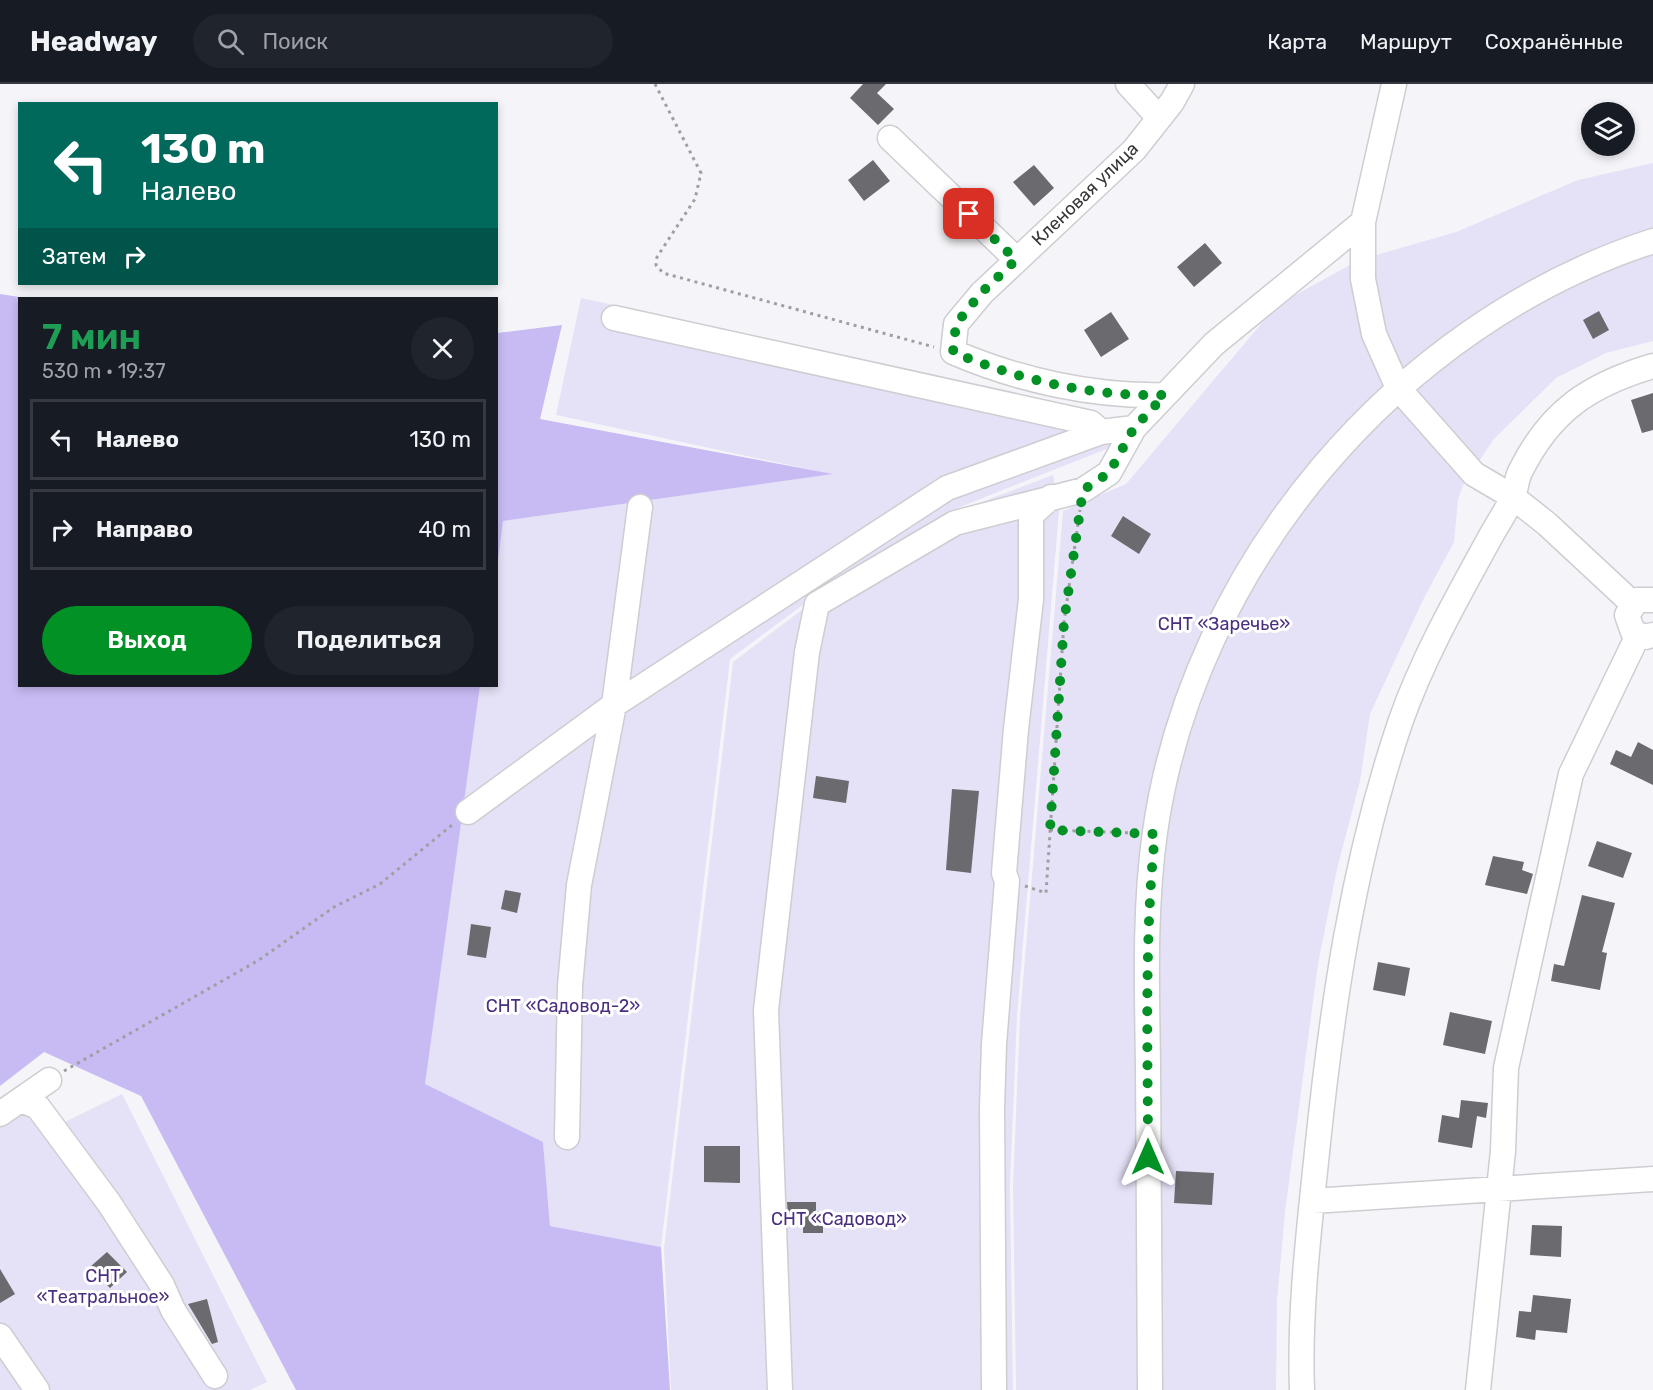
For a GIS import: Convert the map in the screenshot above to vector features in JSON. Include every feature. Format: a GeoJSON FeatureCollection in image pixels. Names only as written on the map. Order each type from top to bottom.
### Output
{"type":"FeatureCollection","features":[{"type":"Feature","properties":{"kind":"street"},"geometry":{"type":"LineString","coordinates":[[1128,84],[1159,118]]}},
{"type":"Feature","properties":{"kind":"street","name":"Кленовая улица"},"geometry":{"type":"LineString","coordinates":[[953,352],[956,324],[981,293],[1134,150],[1182,84]]}},
{"type":"Feature","properties":{"kind":"street"},"geometry":{"type":"LineString","coordinates":[[1394,84],[1363,222],[1363,279],[1367,310],[1374,334],[1398,388],[1474,474],[1513,497],[1643,602],[1627,621],[1646,635],[1571,774],[1506,1068],[1498,1190],[1478,1390]]}},
{"type":"Feature","properties":{"kind":"street"},"geometry":{"type":"LineString","coordinates":[[890,138],[1016,260]]}},
{"type":"Feature","properties":{"kind":"street"},"geometry":{"type":"LineString","coordinates":[[780,1390],[766,1010],[807,652],[817,604],[955,523],[1083,490],[1109,473],[1134,428],[1214,344],[1363,222]]}},
{"type":"Feature","properties":{"kind":"street"},"geometry":{"type":"LineString","coordinates":[[1150,1390],[1148,1018],[1151,874],[1163,785],[1191,691],[1228,610],[1254,563],[1304,489],[1398,388],[1492,317],[1567,275],[1653,241]]}},
{"type":"Feature","properties":{"kind":"street"},"geometry":{"type":"LineString","coordinates":[[614,318],[1091,423],[1101,432]]}},
{"type":"Feature","properties":{"kind":"street"},"geometry":{"type":"LineString","coordinates":[[953,352],[1036,380],[1131,396],[1165,395]]}},
{"type":"Feature","properties":{"kind":"street"},"geometry":{"type":"LineString","coordinates":[[1302,1390],[1300,1352],[1312,1201],[1340,970],[1360,861],[1401,721],[1452,606],[1513,497],[1519,474],[1561,411],[1597,388],[1653,366]]}},
{"type":"Feature","properties":{"kind":"street"},"geometry":{"type":"LineString","coordinates":[[468,812],[614,705],[947,488],[1101,432],[1134,428]]}},
{"type":"Feature","properties":{"kind":"street"},"geometry":{"type":"LineString","coordinates":[[994,1390],[992,1108],[994,1044],[1007,881],[1004,873],[1016,729],[1031,598],[1031,515],[1051,497]]}},
{"type":"Feature","properties":{"kind":"street"},"geometry":{"type":"LineString","coordinates":[[567,1137],[570,986],[579,885],[614,705],[640,507]]}},
{"type":"Feature","properties":{"kind":"street"},"geometry":{"type":"LineString","coordinates":[[0,1114],[49,1080]]}},
{"type":"Feature","properties":{"kind":"street"},"geometry":{"type":"LineString","coordinates":[[21,1100],[38,1107],[109,1203],[162,1286],[173,1310],[215,1376]]}},
{"type":"Feature","properties":{"kind":"street"},"geometry":{"type":"LineString","coordinates":[[1312,1201],[1653,1179]]}},
{"type":"Feature","properties":{"kind":"street"},"geometry":{"type":"LineString","coordinates":[[0,1336],[37,1390]]}},
{"type":"Feature","properties":{"kind":"path"},"geometry":{"type":"LineString","coordinates":[[655,84],[701,172],[695,199],[657,257],[656,265],[663,273],[953,352]]}},
{"type":"Feature","properties":{"kind":"path"},"geometry":{"type":"LineString","coordinates":[[1007,881],[1046,893],[1064,622],[1083,490]]}},
{"type":"Feature","properties":{"kind":"path"},"geometry":{"type":"LineString","coordinates":[[49,1080],[259,960],[334,907],[380,884],[468,812]]}},
{"type":"Feature","properties":{"kind":"path"},"geometry":{"type":"LineString","coordinates":[[1050,830],[1155,834]]}},
{"type":"Feature","properties":{"kind":"green space","name":"СНТ «Заречье»"},"geometry":{"type":"Polygon","coordinates":[[[1653,163],[1653,341],[1606,353],[1556,378],[1494,439],[1463,485],[1458,500],[1454,542],[1424,598],[1370,714],[1360,781],[1337,869],[1318,964],[1285,1212],[1277,1301],[1276,1390],[1016,1390],[1013,1185],[1020,1017],[1063,511],[1126,484],[1277,305],[1359,260],[1456,232],[1578,180],[1653,163]]]}},
{"type":"Feature","properties":{"kind":"green space","name":"СНТ «Садовод-2»"},"geometry":{"type":"Polygon","coordinates":[[[581,298],[932,374],[1106,418],[1109,448],[955,509],[819,593],[730,659],[661,1247],[550,1226],[543,1142],[424,1084],[480,687],[498,687],[498,555],[503,521],[831,474],[556,415],[581,298]]]}},
{"type":"Feature","properties":{"kind":"green space","name":"СНТ «Садовод»"},"geometry":{"type":"Polygon","coordinates":[[[1053,475],[1059,511],[1017,1016],[1010,1186],[1013,1390],[671,1390],[664,1249],[733,662],[823,594],[956,512],[1053,475]]]}},
{"type":"Feature","properties":{"kind":"green space","name":"СНТ «Театральное»"},"geometry":{"type":"Polygon","coordinates":[[[24,1084],[65,1122],[122,1094],[267,1382],[250,1390],[0,1390],[0,1100],[24,1084]]]}},
{"type":"Feature","properties":{"kind":"shaded area"},"geometry":{"type":"Polygon","coordinates":[[[0,294],[20,297],[18,687],[480,687],[425,1084],[543,1142],[550,1226],[661,1247],[670,1390],[296,1390],[141,1096],[44,1052],[0,1086],[0,294]]]}},
{"type":"Feature","properties":{"kind":"shaded area"},"geometry":{"type":"Polygon","coordinates":[[[562,325],[540,419],[833,474],[503,521],[498,560],[498,333],[562,325]]]}},
{"type":"Feature","properties":{"kind":"building"},"geometry":{"type":"Polygon","coordinates":[[[863,84],[886,84],[877,93],[894,109],[878,125],[850,98],[863,84]]]}},
{"type":"Feature","properties":{"kind":"building"},"geometry":{"type":"Polygon","coordinates":[[[873,160],[890,181],[864,201],[848,180],[873,160]]]}},
{"type":"Feature","properties":{"kind":"building"},"geometry":{"type":"Polygon","coordinates":[[[1034,165],[1054,188],[1034,206],[1013,182],[1034,165]]]}},
{"type":"Feature","properties":{"kind":"building"},"geometry":{"type":"Polygon","coordinates":[[[1205,243],[1222,263],[1194,287],[1177,267],[1205,243]]]}},
{"type":"Feature","properties":{"kind":"building"},"geometry":{"type":"Polygon","coordinates":[[[1599,311],[1609,330],[1593,339],[1583,320],[1599,311]]]}},
{"type":"Feature","properties":{"kind":"building"},"geometry":{"type":"Polygon","coordinates":[[[1111,312],[1129,339],[1101,357],[1084,330],[1111,312]]]}},
{"type":"Feature","properties":{"kind":"building"},"geometry":{"type":"Polygon","coordinates":[[[1653,393],[1653,430],[1642,433],[1631,400],[1653,393]]]}},
{"type":"Feature","properties":{"kind":"building"},"geometry":{"type":"Polygon","coordinates":[[[1123,516],[1151,534],[1139,554],[1111,536],[1123,516]]]}},
{"type":"Feature","properties":{"kind":"building"},"geometry":{"type":"Polygon","coordinates":[[[1638,742],[1653,750],[1653,785],[1610,764],[1616,750],[1631,757],[1638,742]]]}},
{"type":"Feature","properties":{"kind":"building"},"geometry":{"type":"Polygon","coordinates":[[[816,776],[849,781],[846,803],[813,798],[816,776]]]}},
{"type":"Feature","properties":{"kind":"building"},"geometry":{"type":"Polygon","coordinates":[[[952,789],[979,791],[971,873],[946,870],[952,789]]]}},
{"type":"Feature","properties":{"kind":"building"},"geometry":{"type":"Polygon","coordinates":[[[1597,841],[1632,853],[1623,878],[1588,866],[1597,841]]]}},
{"type":"Feature","properties":{"kind":"building"},"geometry":{"type":"Polygon","coordinates":[[[1493,856],[1524,862],[1522,870],[1533,874],[1527,894],[1485,885],[1493,856]]]}},
{"type":"Feature","properties":{"kind":"building"},"geometry":{"type":"Polygon","coordinates":[[[505,890],[521,893],[517,913],[501,909],[505,890]]]}},
{"type":"Feature","properties":{"kind":"building"},"geometry":{"type":"Polygon","coordinates":[[[1582,895],[1615,903],[1602,952],[1607,953],[1600,990],[1551,981],[1554,964],[1564,966],[1582,895]]]}},
{"type":"Feature","properties":{"kind":"building"},"geometry":{"type":"Polygon","coordinates":[[[471,924],[491,927],[486,958],[467,955],[471,924]]]}},
{"type":"Feature","properties":{"kind":"building"},"geometry":{"type":"Polygon","coordinates":[[[1378,962],[1410,968],[1405,996],[1373,990],[1378,962]]]}},
{"type":"Feature","properties":{"kind":"building"},"geometry":{"type":"Polygon","coordinates":[[[1450,1012],[1492,1021],[1485,1054],[1443,1045],[1450,1012]]]}},
{"type":"Feature","properties":{"kind":"building"},"geometry":{"type":"Polygon","coordinates":[[[1461,1100],[1488,1103],[1486,1118],[1477,1116],[1472,1148],[1438,1142],[1442,1115],[1459,1118],[1461,1100]]]}},
{"type":"Feature","properties":{"kind":"building"},"geometry":{"type":"Polygon","coordinates":[[[704,1146],[740,1146],[740,1183],[704,1182],[704,1146]]]}},
{"type":"Feature","properties":{"kind":"building"},"geometry":{"type":"Polygon","coordinates":[[[1176,1171],[1214,1173],[1212,1205],[1174,1203],[1176,1171]]]}},
{"type":"Feature","properties":{"kind":"building"},"geometry":{"type":"Polygon","coordinates":[[[787,1202],[816,1202],[816,1211],[823,1211],[823,1233],[803,1233],[803,1217],[788,1217],[787,1202]]]}},
{"type":"Feature","properties":{"kind":"building"},"geometry":{"type":"Polygon","coordinates":[[[1532,1225],[1562,1226],[1561,1257],[1530,1255],[1532,1225]]]}},
{"type":"Feature","properties":{"kind":"building"},"geometry":{"type":"Polygon","coordinates":[[[107,1252],[127,1272],[110,1288],[90,1267],[107,1252]]]}},
{"type":"Feature","properties":{"kind":"building"},"geometry":{"type":"Polygon","coordinates":[[[0,1269],[15,1294],[0,1303],[0,1269]]]}},
{"type":"Feature","properties":{"kind":"building"},"geometry":{"type":"Polygon","coordinates":[[[1533,1295],[1571,1299],[1567,1333],[1536,1330],[1535,1340],[1516,1337],[1519,1311],[1531,1312],[1533,1295]]]}},
{"type":"Feature","properties":{"kind":"building"},"geometry":{"type":"Polygon","coordinates":[[[207,1299],[218,1342],[212,1344],[188,1304],[207,1299]]]}},
{"type":"Feature","properties":{"kind":"route"},"geometry":{"type":"LineString","coordinates":[[969,214],[1016,260],[981,293],[956,324],[953,352],[974,361],[1036,380],[1131,396],[1165,395],[1134,428],[1109,473],[1083,490],[1064,622],[1050,830],[1155,834],[1151,874],[1148,1157]]}}]}
